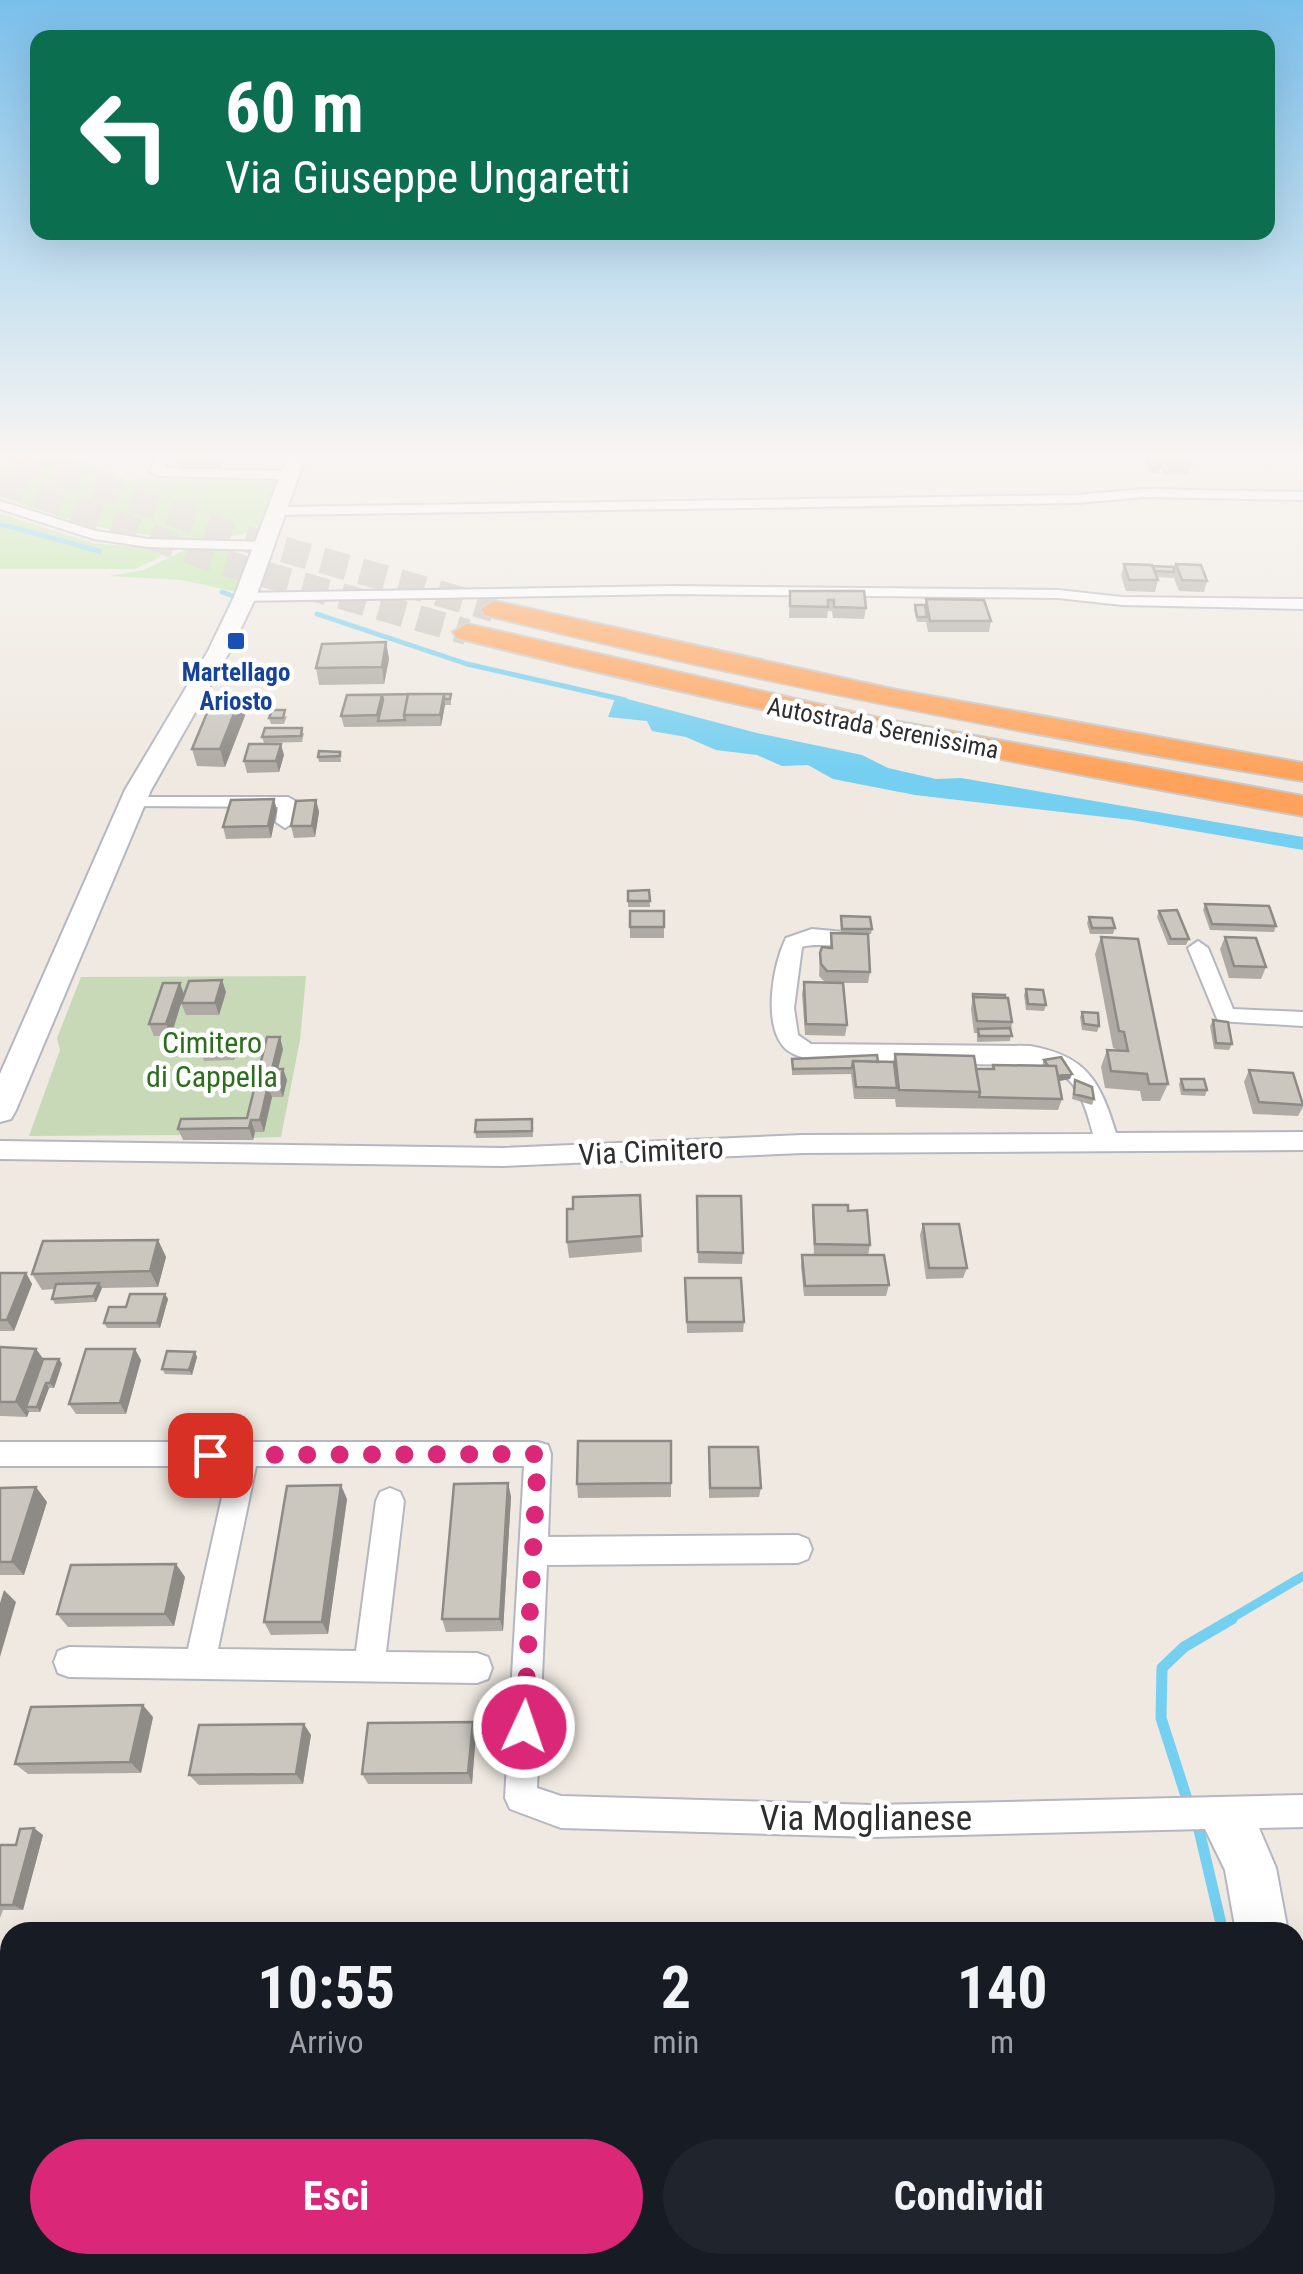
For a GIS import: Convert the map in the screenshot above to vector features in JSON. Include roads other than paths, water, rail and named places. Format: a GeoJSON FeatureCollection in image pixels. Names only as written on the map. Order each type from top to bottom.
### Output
{"type":"FeatureCollection","features":[{"type":"Feature","properties":{"kind":"highway","name":"Autostrada Serenissima"},"geometry":{"type":"LineString","coordinates":[[494,609],[777,676],[953,712],[1303,772]]}},
{"type":"Feature","properties":{"kind":"highway","name":"Autostrada Serenissima"},"geometry":{"type":"LineString","coordinates":[[467,632],[773,706],[1303,806]]}},
{"type":"Feature","properties":{"kind":"main road"},"geometry":{"type":"LineString","coordinates":[[0,1110],[132,802],[219,652],[258,561]]}},
{"type":"Feature","properties":{"kind":"street"},"geometry":{"type":"LineString","coordinates":[[245,597],[671,590],[1058,594],[1122,600],[1303,604]]}},
{"type":"Feature","properties":{"kind":"street"},"geometry":{"type":"LineString","coordinates":[[132,802],[288,802],[285,822]]}},
{"type":"Feature","properties":{"kind":"street"},"geometry":{"type":"LineString","coordinates":[[844,938],[812,936],[793,943],[782,1022],[798,1048],[819,1054],[1056,1057],[1094,1094],[1107,1142]]}},
{"type":"Feature","properties":{"kind":"street"},"geometry":{"type":"LineString","coordinates":[[1198,948],[1226,1016],[1303,1019]]}},
{"type":"Feature","properties":{"kind":"street","name":"Via Cimitero"},"geometry":{"type":"LineString","coordinates":[[0,1150],[503,1157],[802,1144],[1303,1141]]}},
{"type":"Feature","properties":{"kind":"street"},"geometry":{"type":"LineString","coordinates":[[0,1454],[538,1454],[532,1551],[798,1549]]}},
{"type":"Feature","properties":{"kind":"street"},"geometry":{"type":"LineString","coordinates":[[200,1664],[244,1455]]}},
{"type":"Feature","properties":{"kind":"street"},"geometry":{"type":"LineString","coordinates":[[369,1666],[390,1501]]}},
{"type":"Feature","properties":{"kind":"street","name":"Via Moglianese"},"geometry":{"type":"LineString","coordinates":[[532,1551],[521,1798],[561,1812],[872,1821],[1303,1811]]}},
{"type":"Feature","properties":{"kind":"street"},"geometry":{"type":"LineString","coordinates":[[69,1662],[477,1668]]}},
{"type":"Feature","properties":{"kind":"street"},"geometry":{"type":"LineString","coordinates":[[1221,1812],[1240,1864],[1253,1922]]}},
{"type":"Feature","properties":{"kind":"street"},"geometry":{"type":"LineString","coordinates":[[1221,1812],[1250,1838],[1262,1872],[1270,1922]]}},
{"type":"Feature","properties":{"kind":"water"},"geometry":{"type":"Polygon","coordinates":[[[616,696],[757,733],[862,755],[888,768],[936,779],[961,778],[1303,837],[1303,850],[1131,820],[915,795],[833,779],[808,765],[782,766],[757,755],[716,750],[686,737],[652,731],[647,721],[608,717],[616,696]]]}},
{"type":"Feature","properties":{"kind":"waterway"},"geometry":{"type":"LineString","coordinates":[[222,592],[233,596]]}},
{"type":"Feature","properties":{"kind":"waterway"},"geometry":{"type":"LineString","coordinates":[[317,614],[467,664],[625,700]]}},
{"type":"Feature","properties":{"kind":"waterway"},"geometry":{"type":"LineString","coordinates":[[1227,1621],[1303,1576]]}},
{"type":"Feature","properties":{"kind":"waterway"},"geometry":{"type":"LineString","coordinates":[[1186,1796],[1161,1718],[1162,1668],[1184,1647],[1232,1619]]}},
{"type":"Feature","properties":{"kind":"waterway"},"geometry":{"type":"LineString","coordinates":[[1199,1830],[1221,1922]]}},
{"type":"Feature","properties":{"kind":"tunnel"},"geometry":{"type":"LineString","coordinates":[[218,561],[467,632]]}},
{"type":"Feature","properties":{"kind":"tunnel"},"geometry":{"type":"LineString","coordinates":[[325,561],[494,609]]}},
{"type":"Feature","properties":{"kind":"place","name":"Martellago Ariosto"},"geometry":{"type":"Point","coordinates":[236,641]}},
{"type":"Feature","properties":{"kind":"park label","name":"Cimitero di Cappella"},"geometry":{"type":"Point","coordinates":[212,1059]}}]}
